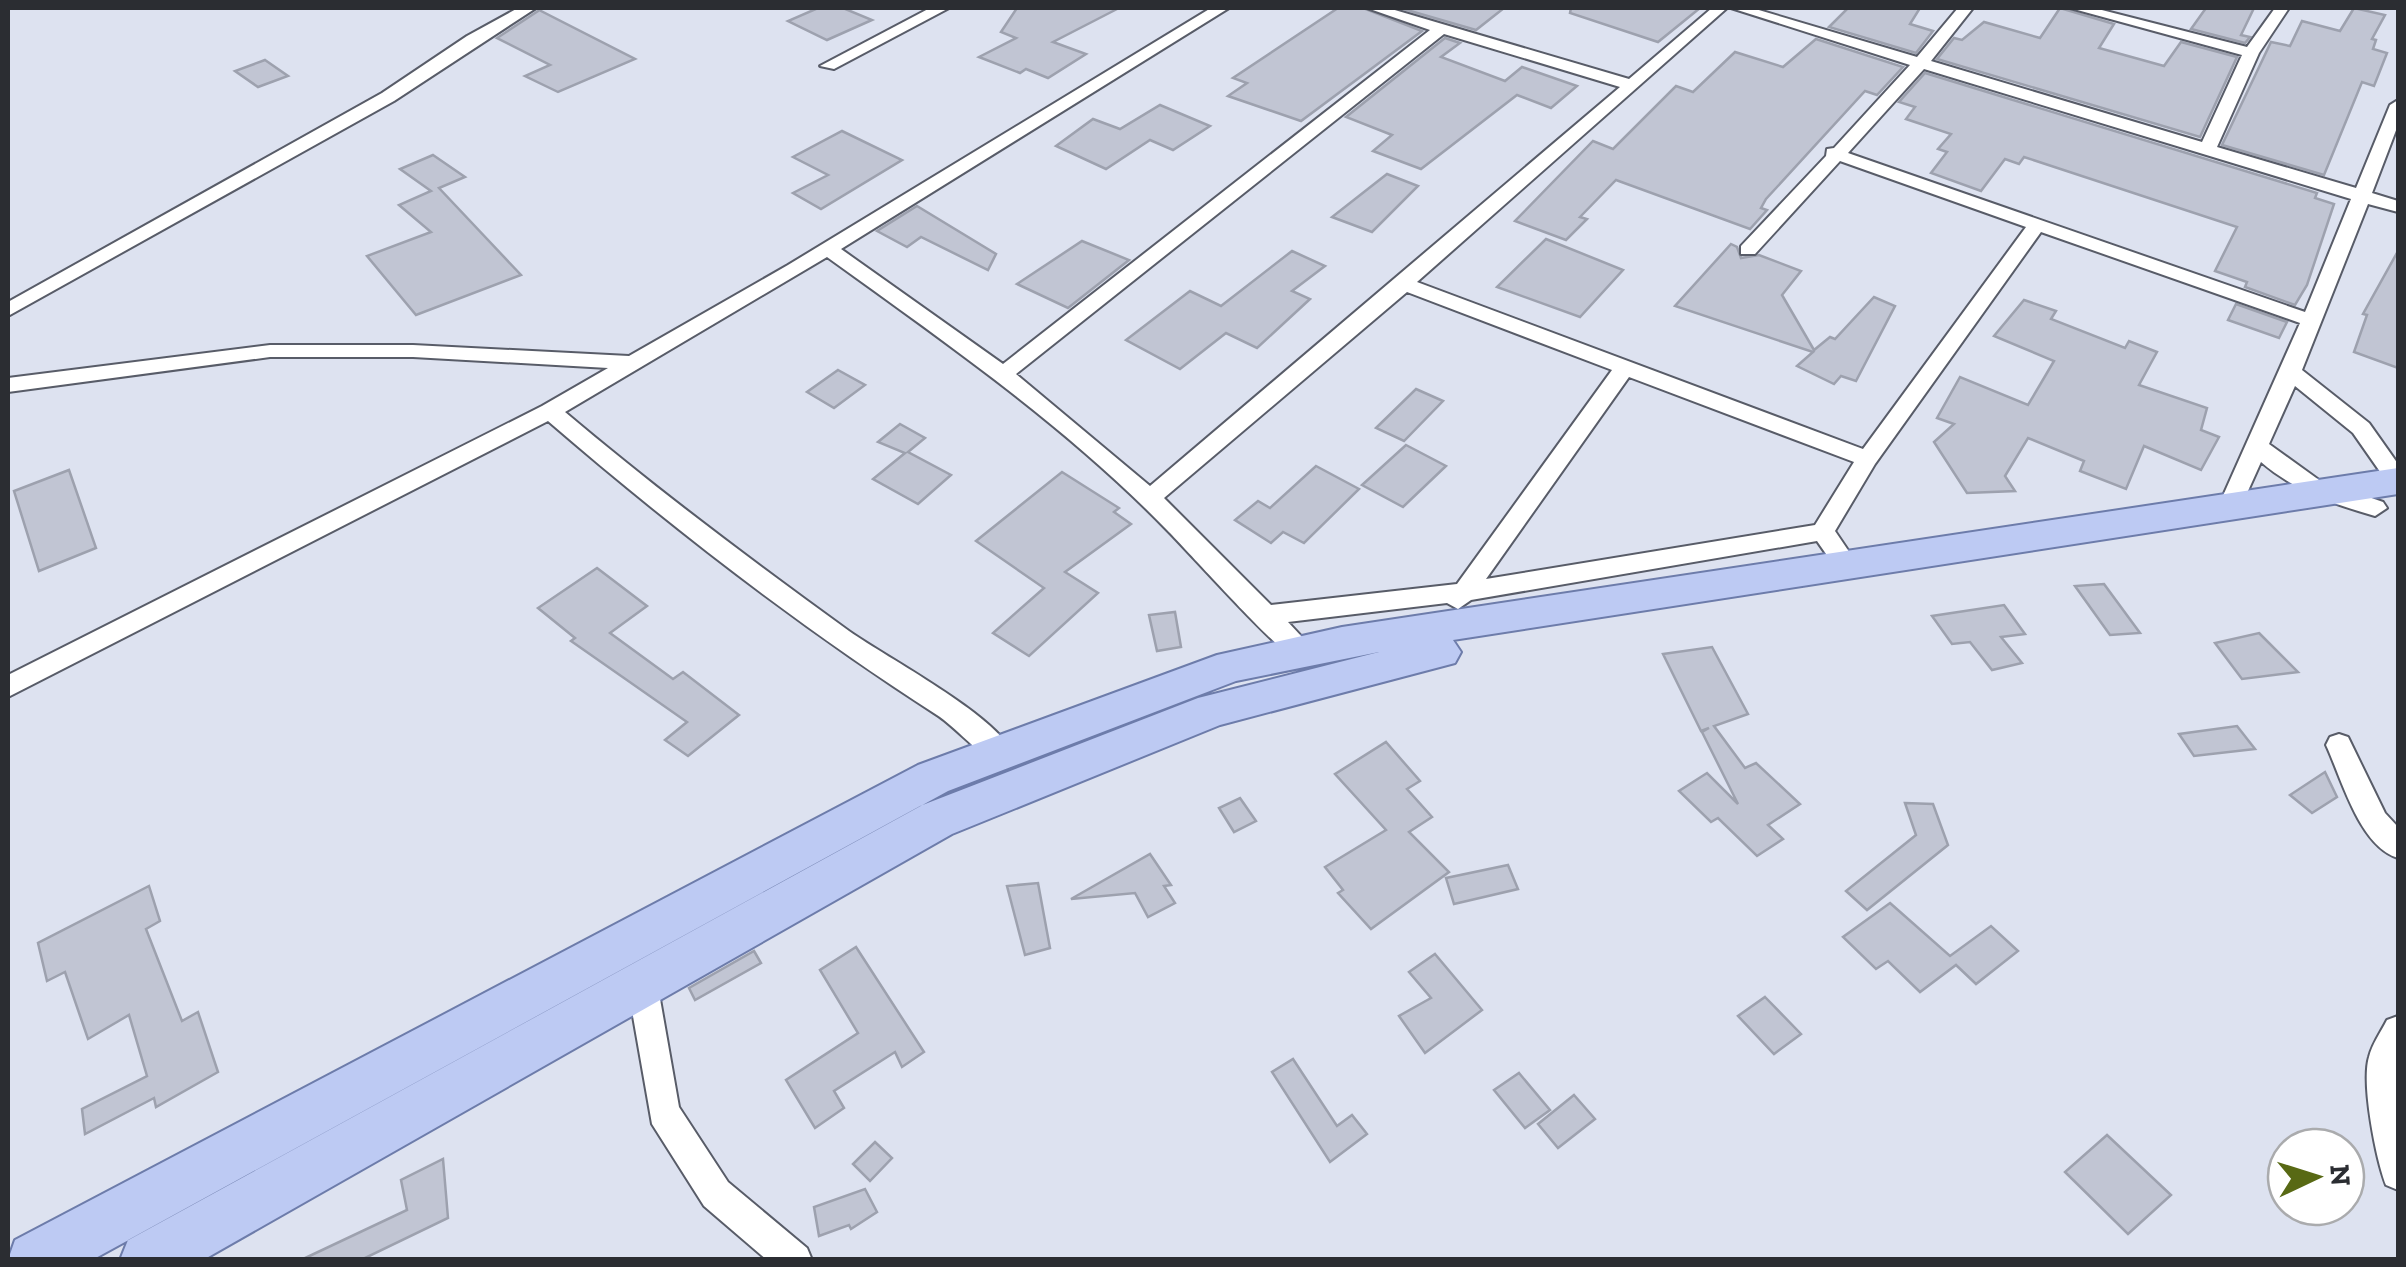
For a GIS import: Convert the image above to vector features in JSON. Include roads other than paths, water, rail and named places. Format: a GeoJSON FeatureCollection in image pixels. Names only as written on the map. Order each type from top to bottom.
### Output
{"type":"FeatureCollection","features":[{"type":"Feature","properties":{"kind":"main road"},"geometry":{"type":"LineString","coordinates":[[34,1260],[933,778],[1231,666],[1835,548],[2230,507],[2319,493],[2393,493]]}},
{"type":"Feature","properties":{"kind":"main road"},"geometry":{"type":"LineString","coordinates":[[148,1260],[936,820],[1213,710],[1452,649],[2393,493]]}},
{"type":"Feature","properties":{"kind":"street"},"geometry":{"type":"LineString","coordinates":[[8,310],[388,98],[472,38],[528,8]]}},
{"type":"Feature","properties":{"kind":"street"},"geometry":{"type":"LineString","coordinates":[[828,66],[942,8]]}},
{"type":"Feature","properties":{"kind":"street"},"geometry":{"type":"LineString","coordinates":[[8,688],[550,410],[828,249],[1221,8]]}},
{"type":"Feature","properties":{"kind":"street"},"geometry":{"type":"LineString","coordinates":[[1374,8],[1631,86]]}},
{"type":"Feature","properties":{"kind":"street"},"geometry":{"type":"LineString","coordinates":[[1150,498],[1404,284],[1720,8]]}},
{"type":"Feature","properties":{"kind":"street"},"geometry":{"type":"LineString","coordinates":[[1738,8],[2398,207]]}},
{"type":"Feature","properties":{"kind":"street"},"geometry":{"type":"LineString","coordinates":[[1748,250],[1833,153],[1924,62],[1966,8]]}},
{"type":"Feature","properties":{"kind":"street"},"geometry":{"type":"LineString","coordinates":[[2078,8],[2252,53]]}},
{"type":"Feature","properties":{"kind":"street"},"geometry":{"type":"LineString","coordinates":[[2207,151],[2252,53],[2282,8]]}},
{"type":"Feature","properties":{"kind":"street"},"geometry":{"type":"LineString","coordinates":[[1003,374],[1442,28]]}},
{"type":"Feature","properties":{"kind":"street"},"geometry":{"type":"LineString","coordinates":[[2230,507],[2291,372],[2398,104]]}},
{"type":"Feature","properties":{"kind":"street"},"geometry":{"type":"LineString","coordinates":[[1833,153],[2310,320]]}},
{"type":"Feature","properties":{"kind":"street"},"geometry":{"type":"LineString","coordinates":[[1264,614],[1835,548],[1867,459],[2036,226]]}},
{"type":"Feature","properties":{"kind":"street"},"geometry":{"type":"LineString","coordinates":[[828,249],[1003,374],[1150,498],[1302,651]]}},
{"type":"Feature","properties":{"kind":"street"},"geometry":{"type":"LineString","coordinates":[[1404,284],[1627,365],[1867,459]]}},
{"type":"Feature","properties":{"kind":"street"},"geometry":{"type":"LineString","coordinates":[[8,384],[270,351],[414,352],[628,363]]}},
{"type":"Feature","properties":{"kind":"street"},"geometry":{"type":"LineString","coordinates":[[1437,628],[1627,365]]}},
{"type":"Feature","properties":{"kind":"street"},"geometry":{"type":"LineString","coordinates":[[2291,372],[2361,428],[2398,442]]}},
{"type":"Feature","properties":{"kind":"street"},"geometry":{"type":"LineString","coordinates":[[550,410],[614,467],[888,672],[972,720],[1000,752]]}},
{"type":"Feature","properties":{"kind":"street"},"geometry":{"type":"LineString","coordinates":[[2361,428],[2393,493]]}},
{"type":"Feature","properties":{"kind":"street"},"geometry":{"type":"LineString","coordinates":[[2257,444],[2276,466],[2319,493]]}},
{"type":"Feature","properties":{"kind":"street"},"geometry":{"type":"LineString","coordinates":[[2339,745],[2375,821],[2398,846]]}},
{"type":"Feature","properties":{"kind":"street"},"geometry":{"type":"LineString","coordinates":[[642,982],[664,1114],[716,1194],[794,1260]]}},
{"type":"Feature","properties":{"kind":"street"},"geometry":{"type":"LineString","coordinates":[[2398,1030],[2383,1060],[2389,1135],[2398,1173]]}}]}
